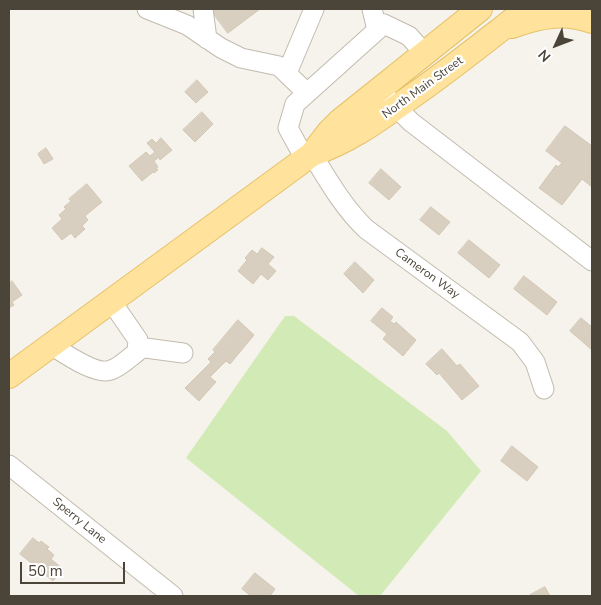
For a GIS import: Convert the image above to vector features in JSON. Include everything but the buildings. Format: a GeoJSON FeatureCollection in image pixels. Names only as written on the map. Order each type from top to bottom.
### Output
{"type":"FeatureCollection","features":[{"type":"Feature","properties":{"kind":"main road","name":"North Main Street"},"geometry":{"type":"LineString","coordinates":[[9,376],[309,156],[340,121],[480,9]]}},
{"type":"Feature","properties":{"kind":"main road","name":"North Main Street"},"geometry":{"type":"LineString","coordinates":[[309,156],[346,141],[396,108],[448,71],[527,9]]}},
{"type":"Feature","properties":{"kind":"main road"},"geometry":{"type":"LineString","coordinates":[[496,33],[548,15],[575,16],[592,21]]}},
{"type":"Feature","properties":{"kind":"street"},"geometry":{"type":"LineString","coordinates":[[148,9],[187,25],[221,48],[241,58],[279,66],[307,93]]}},
{"type":"Feature","properties":{"kind":"street"},"geometry":{"type":"LineString","coordinates":[[203,9],[207,39]]}},
{"type":"Feature","properties":{"kind":"street"},"geometry":{"type":"LineString","coordinates":[[287,74],[314,9]]}},
{"type":"Feature","properties":{"kind":"street"},"geometry":{"type":"LineString","coordinates":[[372,9],[377,30],[384,24],[409,36],[425,54]]}},
{"type":"Feature","properties":{"kind":"street","name":"Cameron Way"},"geometry":{"type":"LineString","coordinates":[[377,30],[295,104],[288,128],[352,215],[366,228],[520,342],[535,362],[544,389]]}},
{"type":"Feature","properties":{"kind":"street"},"geometry":{"type":"LineString","coordinates":[[380,89],[411,122],[592,261]]}},
{"type":"Feature","properties":{"kind":"street"},"geometry":{"type":"LineString","coordinates":[[51,345],[79,362],[103,371],[110,371],[117,367],[136,352],[138,340],[110,302]]}},
{"type":"Feature","properties":{"kind":"street"},"geometry":{"type":"LineString","coordinates":[[138,348],[182,353]]}},
{"type":"Feature","properties":{"kind":"street","name":"Sperry Lane"},"geometry":{"type":"LineString","coordinates":[[9,465],[173,596]]}},
{"type":"Feature","properties":{"kind":"green space"},"geometry":{"type":"Polygon","coordinates":[[[285,316],[294,316],[447,431],[481,471],[380,596],[359,596],[186,458],[285,316]]]}}]}
